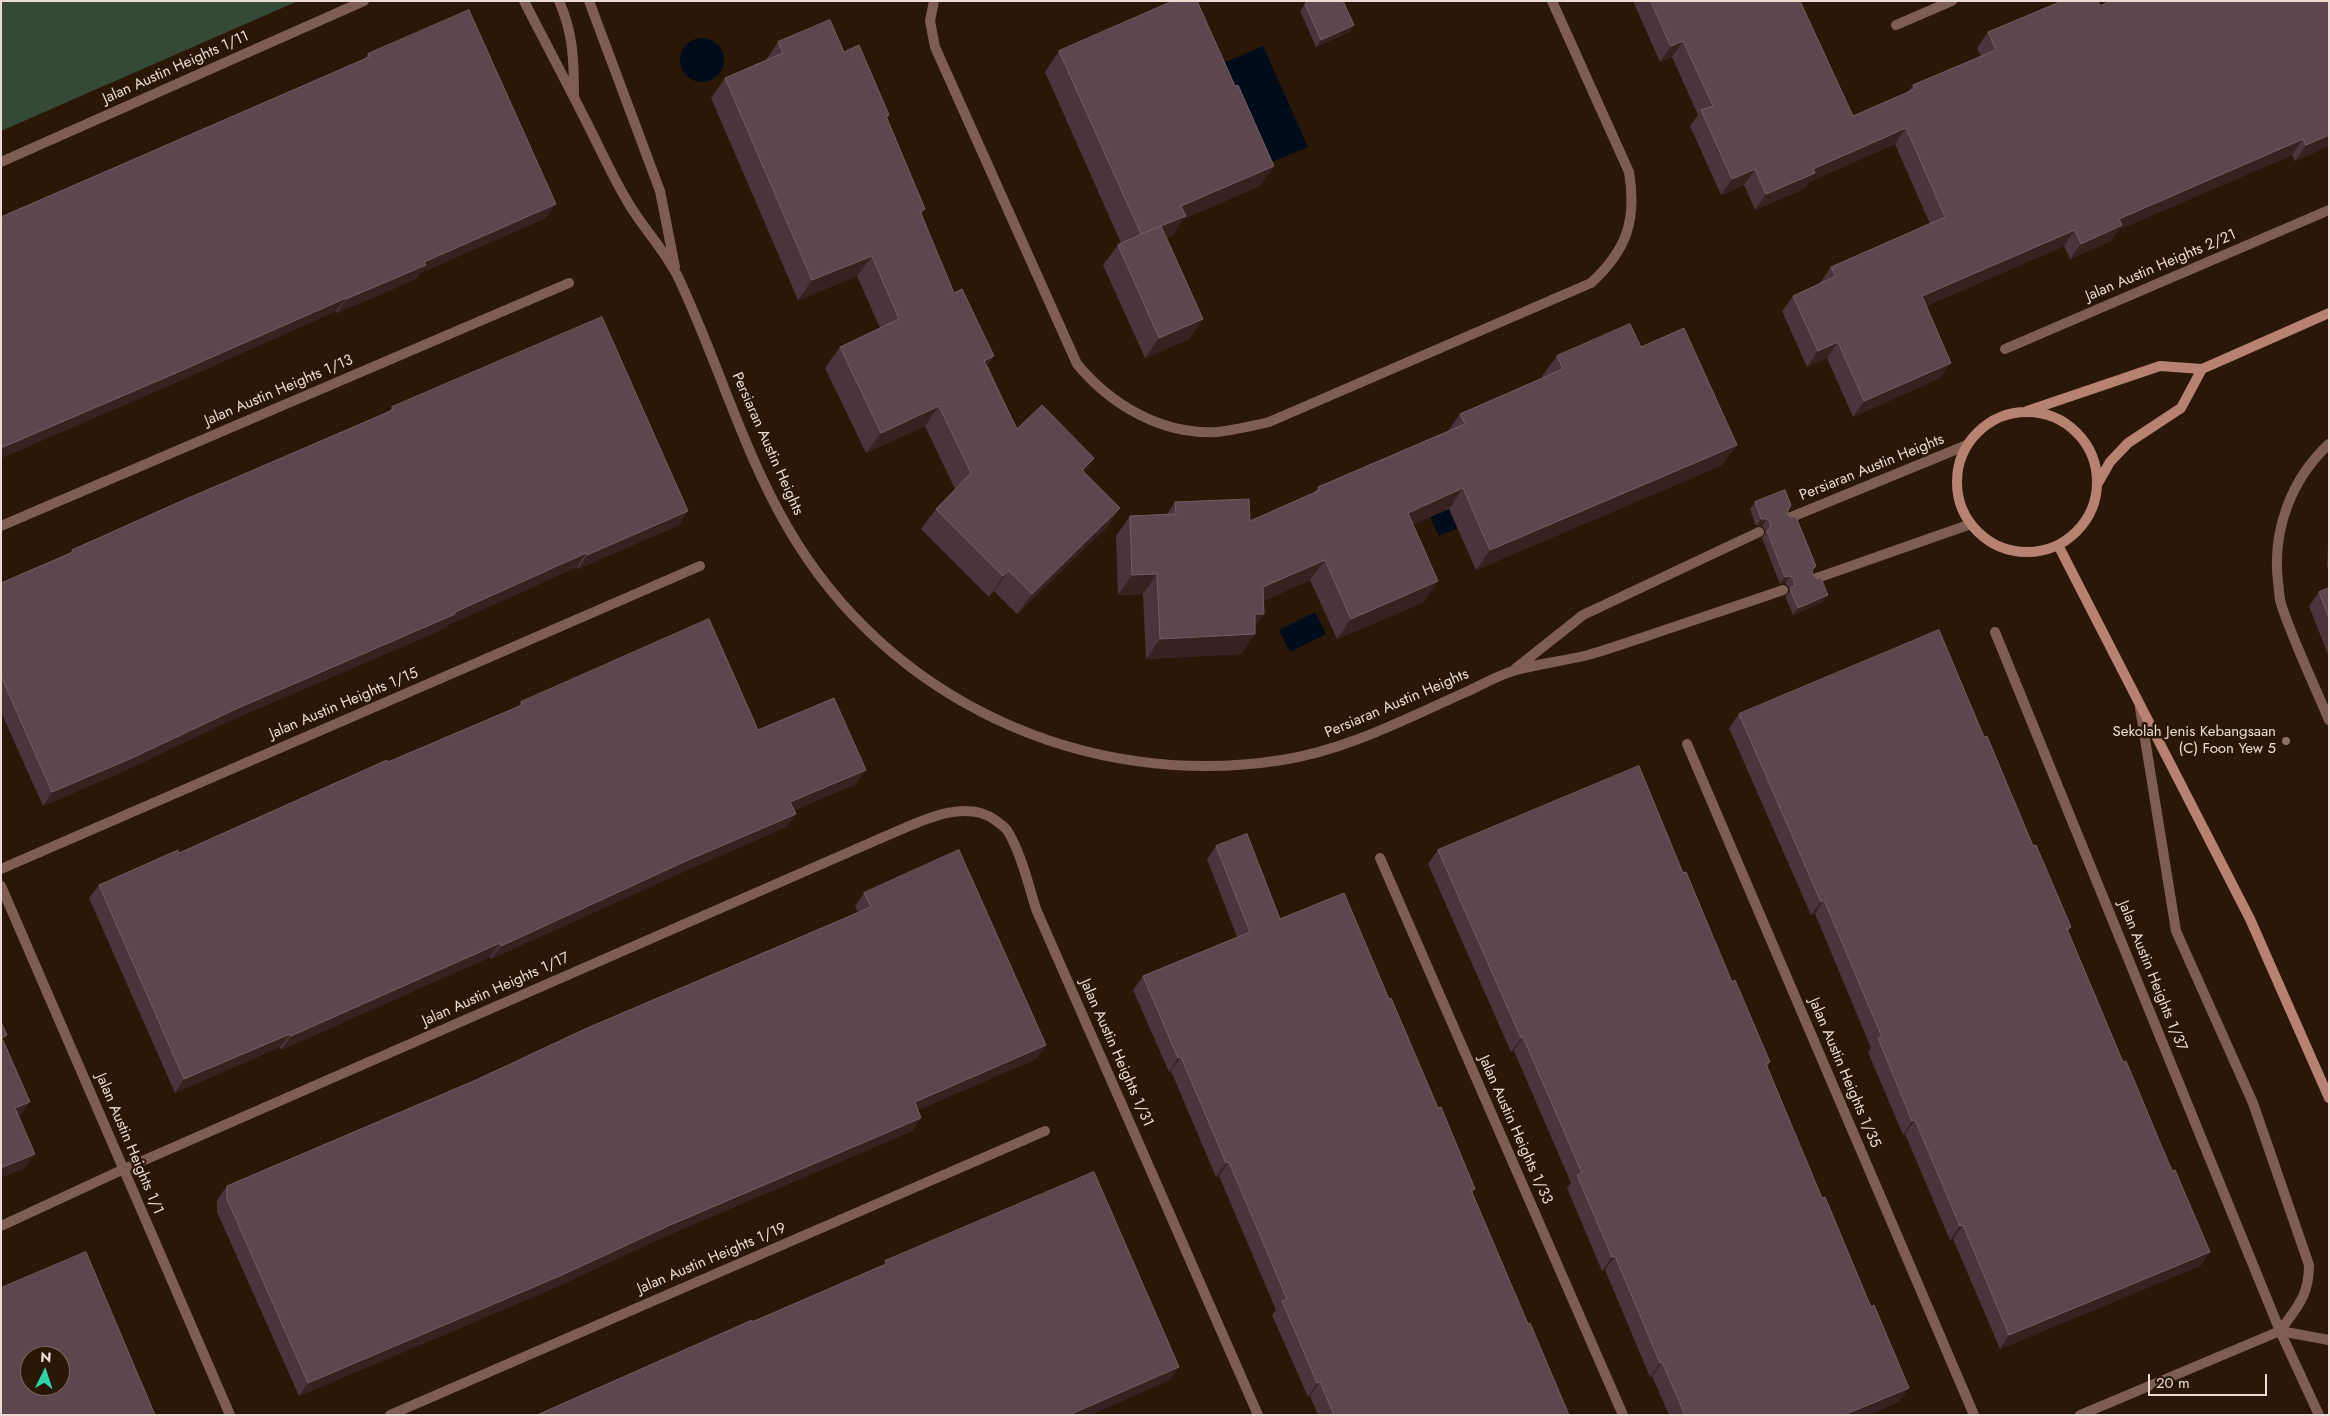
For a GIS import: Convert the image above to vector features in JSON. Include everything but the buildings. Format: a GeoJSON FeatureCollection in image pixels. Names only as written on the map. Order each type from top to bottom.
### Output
{"type":"FeatureCollection","features":[{"type":"Feature","properties":{"kind":"street","name":"Jalan Austin Heights 1/11"},"geometry":{"type":"LineString","coordinates":[[1,162],[364,1]]}},
{"type":"Feature","properties":{"kind":"street","name":"Persiaran Austin Heights"},"geometry":{"type":"LineString","coordinates":[[524,1],[626,201],[676,273],[770,495],[790,532],[821,577],[856,619],[894,654],[934,684],[974,709],[1008,726],[1060,745],[1101,756],[1144,763],[1197,766],[1246,765],[1322,752],[1365,736],[1512,672],[1591,655],[1783,590]]}},
{"type":"Feature","properties":{"kind":"street"},"geometry":{"type":"LineString","coordinates":[[558,1],[565,16],[574,53],[574,97]]}},
{"type":"Feature","properties":{"kind":"street","name":"Persiaran Austin Heights"},"geometry":{"type":"LineString","coordinates":[[588,1],[660,191],[676,273]]}},
{"type":"Feature","properties":{"kind":"street"},"geometry":{"type":"LineString","coordinates":[[934,1],[930,21],[935,47],[1077,364],[1092,382],[1136,414],[1162,424],[1193,431],[1216,432],[1240,429],[1269,422],[1591,283],[1608,268],[1623,244],[1631,222],[1633,197],[1629,172],[1552,1]]}},
{"type":"Feature","properties":{"kind":"street"},"geometry":{"type":"LineString","coordinates":[[1896,25],[1952,1]]}},
{"type":"Feature","properties":{"kind":"street","name":"Jalan Austin Heights 2/21"},"geometry":{"type":"LineString","coordinates":[[2005,349],[2329,210]]}},
{"type":"Feature","properties":{"kind":"street","name":"Jalan Austin Heights 1/13"},"geometry":{"type":"LineString","coordinates":[[1,526],[569,283]]}},
{"type":"Feature","properties":{"kind":"street"},"geometry":{"type":"LineString","coordinates":[[2202,369],[2180,408],[2128,443],[2110,462],[2098,483],[2094,502],[2087,520],[2074,534],[2058,545],[2040,550],[2020,551],[1993,542],[1971,524],[1961,506],[1957,485],[1959,464],[1967,445],[1982,427],[2002,416],[2025,411],[2160,366],[2202,369],[2329,313]]}},
{"type":"Feature","properties":{"kind":"street"},"geometry":{"type":"LineString","coordinates":[[2025,411],[2048,415],[2068,425],[2084,440],[2094,460],[2098,483]]}},
{"type":"Feature","properties":{"kind":"street"},"geometry":{"type":"LineString","coordinates":[[2329,444],[2306,470],[2288,504],[2281,523],[2276,564],[2281,602],[2329,720]]}},
{"type":"Feature","properties":{"kind":"street","name":"Persiaran Austin Heights"},"geometry":{"type":"LineString","coordinates":[[1789,518],[1967,445]]}},
{"type":"Feature","properties":{"kind":"street"},"geometry":{"type":"LineString","coordinates":[[1814,579],[1971,524]]}},
{"type":"Feature","properties":{"kind":"street","name":"Persiaran Austin Heights"},"geometry":{"type":"LineString","coordinates":[[1512,672],[1583,615],[1759,532]]}},
{"type":"Feature","properties":{"kind":"street"},"geometry":{"type":"LineString","coordinates":[[2058,545],[2250,919],[2329,1098]]}},
{"type":"Feature","properties":{"kind":"street","name":"Jalan Austin Heights 1/15"},"geometry":{"type":"LineString","coordinates":[[1,869],[700,566]]}},
{"type":"Feature","properties":{"kind":"street","name":"Jalan Austin Heights 1/37"},"geometry":{"type":"LineString","coordinates":[[1995,632],[2280,1331],[2319,1415]]}},
{"type":"Feature","properties":{"kind":"street"},"geometry":{"type":"LineString","coordinates":[[2080,1415],[2280,1331],[2302,1299],[2309,1282],[2309,1265],[2253,1103],[2176,931],[2140,708]]}},
{"type":"Feature","properties":{"kind":"street","name":"Jalan Austin Heights 1/35"},"geometry":{"type":"LineString","coordinates":[[1687,744],[1974,1415]]}},
{"type":"Feature","properties":{"kind":"street","name":"Jalan Austin Heights 1/31"},"geometry":{"type":"LineString","coordinates":[[879,839],[930,819],[957,811],[984,812],[1006,828],[1017,851],[1036,909],[1258,1415]]}},
{"type":"Feature","properties":{"kind":"street","name":"Jalan Austin Heights 1/17"},"geometry":{"type":"LineString","coordinates":[[1,1226],[124,1169],[879,839]]}},
{"type":"Feature","properties":{"kind":"street","name":"Jalan Austin Heights 1/33"},"geometry":{"type":"LineString","coordinates":[[1380,858],[1623,1415]]}},
{"type":"Feature","properties":{"kind":"street","name":"Jalan Austin Heights 1/1"},"geometry":{"type":"LineString","coordinates":[[1,886],[230,1415]]}},
{"type":"Feature","properties":{"kind":"street","name":"Jalan Austin Heights 1/19"},"geometry":{"type":"LineString","coordinates":[[390,1415],[1046,1131]]}},
{"type":"Feature","properties":{"kind":"street"},"geometry":{"type":"LineString","coordinates":[[2280,1331],[2329,1340]]}},
{"type":"Feature","properties":{"kind":"green space"},"geometry":{"type":"Polygon","coordinates":[[[1,1],[298,1],[1,131],[1,1]]]}},
{"type":"Feature","properties":{"kind":"water"},"geometry":{"type":"Polygon","coordinates":[[[702,38],[714,42],[720,48],[724,60],[720,72],[714,78],[702,82],[690,78],[684,72],[680,60],[684,48],[690,42],[702,38]]]}},
{"type":"Feature","properties":{"kind":"water"},"geometry":{"type":"Polygon","coordinates":[[[1263,46],[1308,147],[1262,166],[1217,66],[1263,46]]]}},
{"type":"Feature","properties":{"kind":"water"},"geometry":{"type":"Polygon","coordinates":[[[1474,498],[1458,528],[1439,536],[1430,517],[1474,498]]]}},
{"type":"Feature","properties":{"kind":"water"},"geometry":{"type":"Polygon","coordinates":[[[1315,612],[1326,634],[1290,652],[1279,630],[1315,612]]]}},
{"type":"Feature","properties":{"kind":"place","name":"Sekolah Jenis Kebangsaan (C) Foon Yew 5"},"geometry":{"type":"Point","coordinates":[2286,741]}}]}
